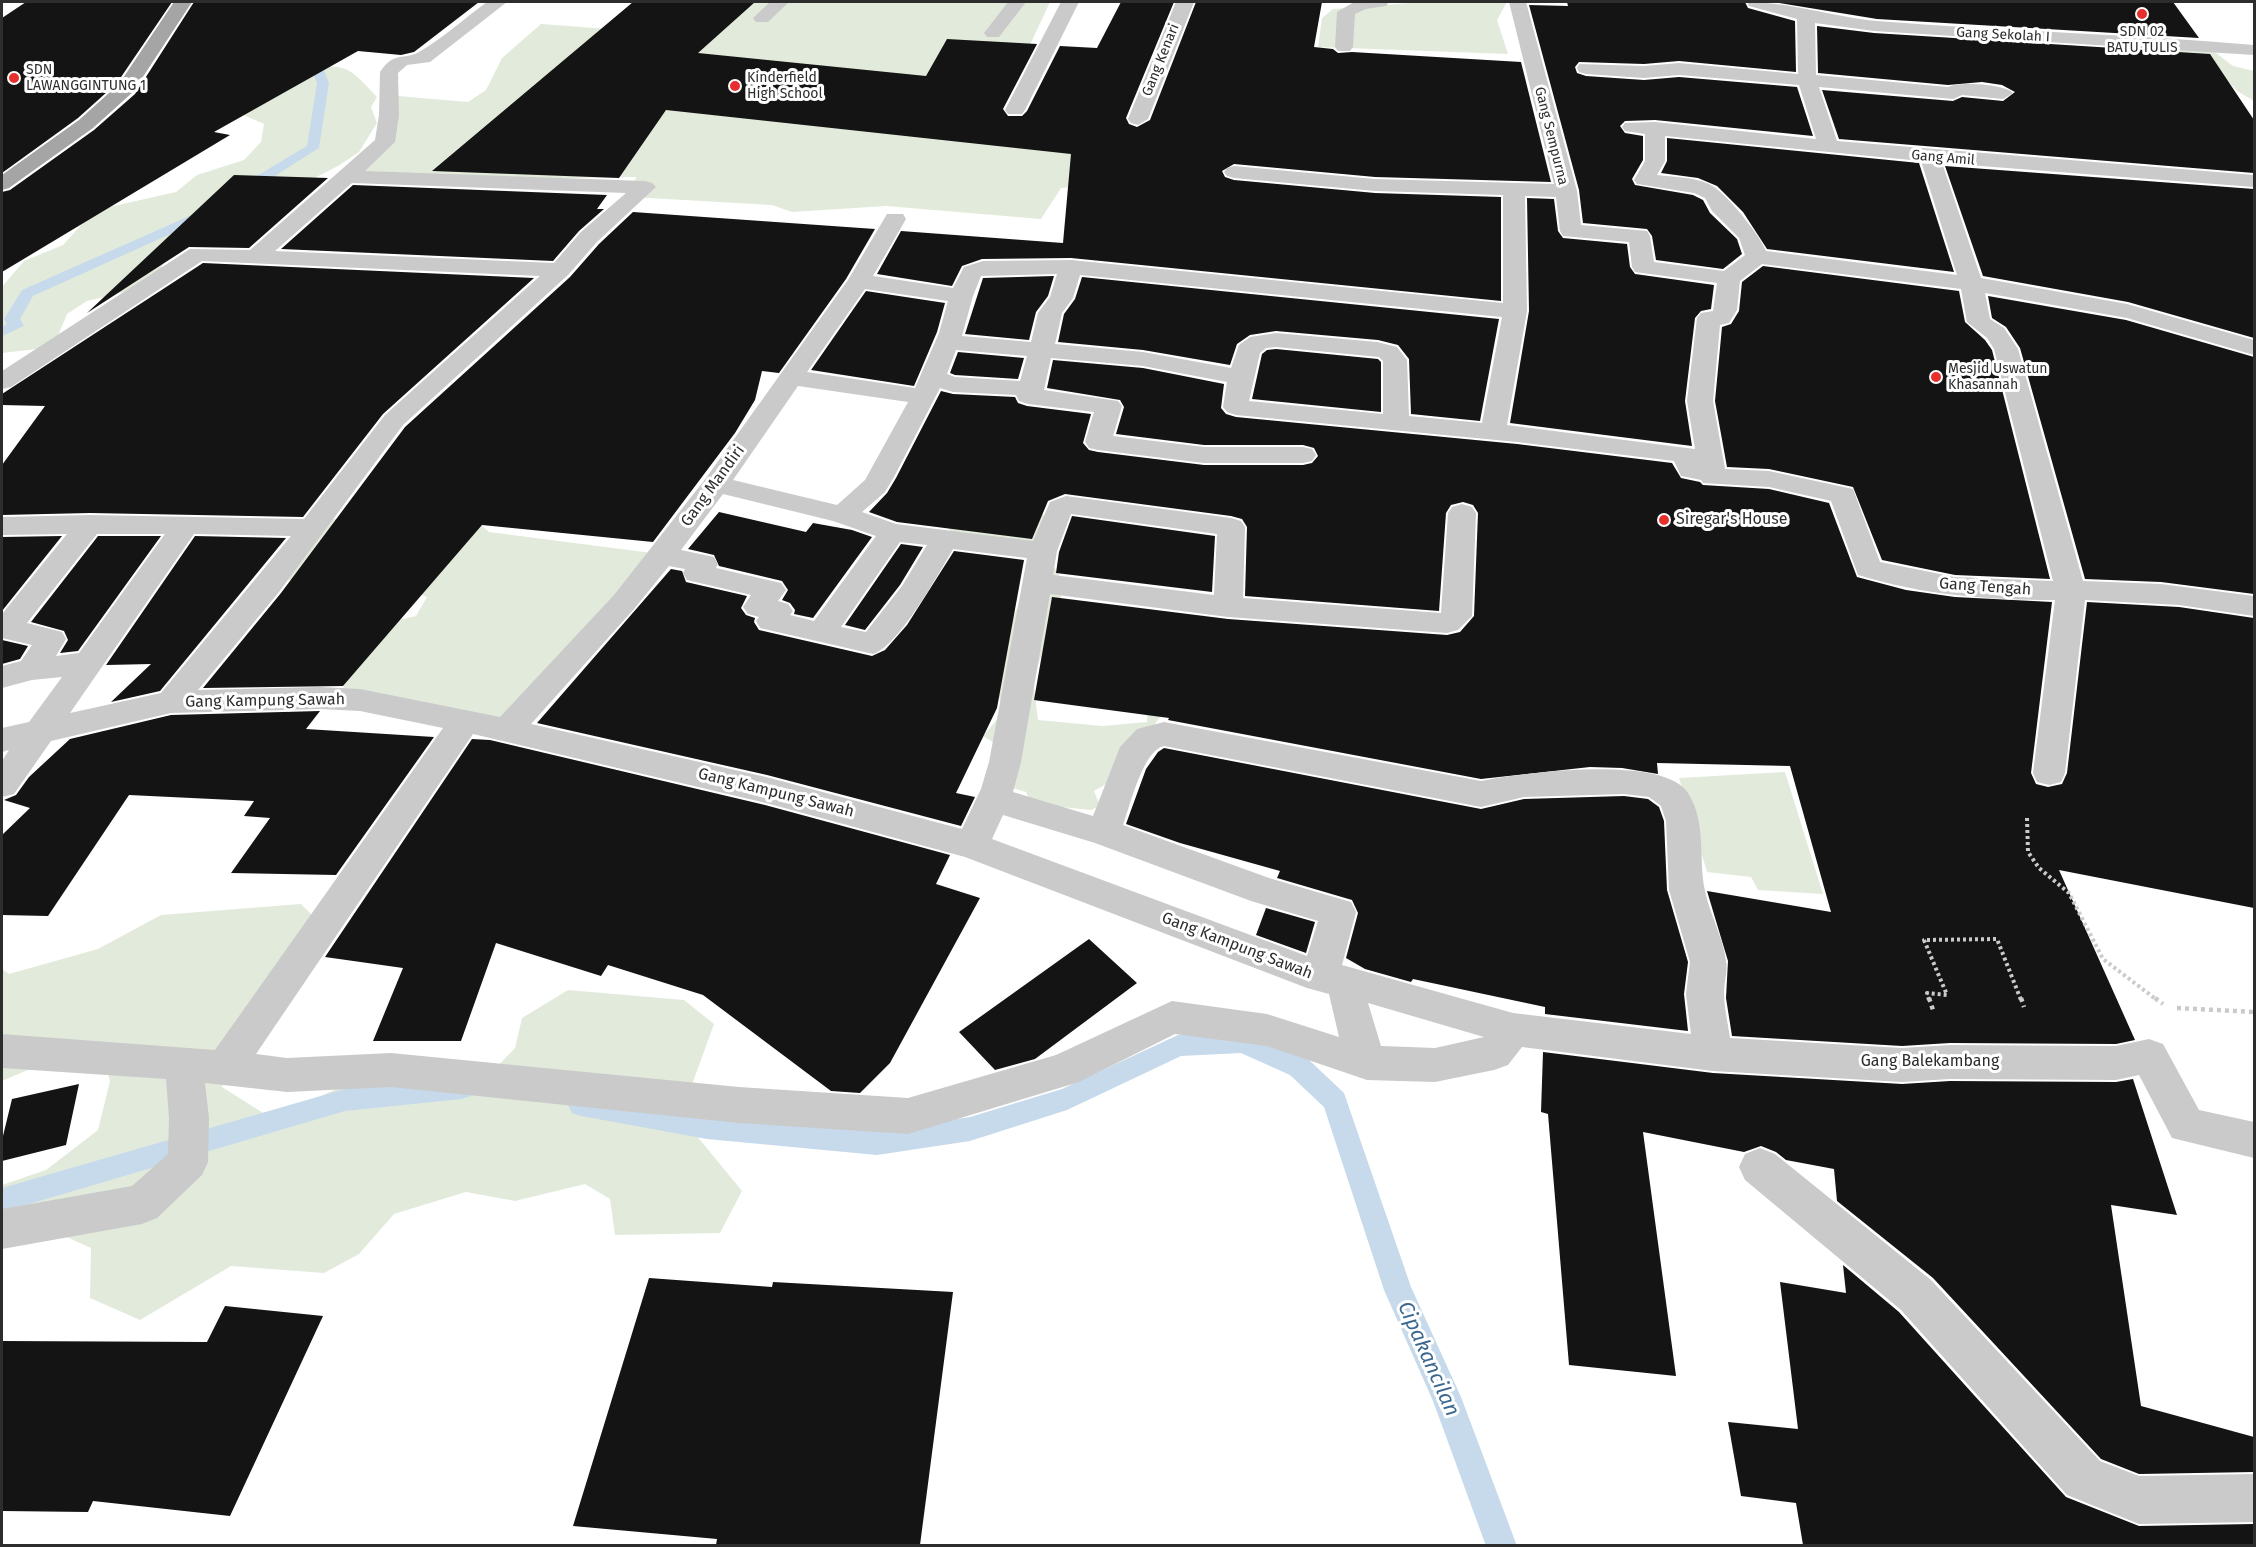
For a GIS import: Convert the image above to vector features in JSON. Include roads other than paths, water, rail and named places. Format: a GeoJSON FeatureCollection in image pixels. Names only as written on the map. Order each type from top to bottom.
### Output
{"type":"FeatureCollection","features":[{"type":"Feature","properties":{"kind":"main road"},"geometry":{"type":"LineString","coordinates":[[2,184],[86,124],[126,88],[183,2]]}},
{"type":"Feature","properties":{"kind":"street"},"geometry":{"type":"LineString","coordinates":[[255,257],[385,142],[389,115],[388,72],[402,60],[423,58],[498,2]]}},
{"type":"Feature","properties":{"kind":"street"},"geometry":{"type":"LineString","coordinates":[[762,18],[780,2]]}},
{"type":"Feature","properties":{"kind":"street"},"geometry":{"type":"LineString","coordinates":[[993,33],[1017,2]]}},
{"type":"Feature","properties":{"kind":"street"},"geometry":{"type":"LineString","coordinates":[[1015,110],[1070,2]]}},
{"type":"Feature","properties":{"kind":"street","name":"Gang Kenari"},"geometry":{"type":"LineString","coordinates":[[1138,118],[1185,2]]}},
{"type":"Feature","properties":{"kind":"street"},"geometry":{"type":"LineString","coordinates":[[1344,47],[1346,12],[1362,4],[1380,2]]}},
{"type":"Feature","properties":{"kind":"street","name":"Gang Sempurna"},"geometry":{"type":"LineString","coordinates":[[1234,172],[1375,185],[1566,191],[1517,2]]}},
{"type":"Feature","properties":{"kind":"street","name":"Gang Sekolah I"},"geometry":{"type":"LineString","coordinates":[[1755,2],[1806,16],[1939,32],[2125,40],[2254,50]]}},
{"type":"Feature","properties":{"kind":"street"},"geometry":{"type":"LineString","coordinates":[[1806,16],[1807,80],[1828,145]]}},
{"type":"Feature","properties":{"kind":"street"},"geometry":{"type":"LineString","coordinates":[[1586,68],[1644,72],[1679,69],[1953,93],[1957,89],[2003,93]]}},
{"type":"Feature","properties":{"kind":"street","name":"Gang Amil"},"geometry":{"type":"LineString","coordinates":[[1632,127],[1929,156],[2254,181]]}},
{"type":"Feature","properties":{"kind":"street"},"geometry":{"type":"LineString","coordinates":[[1655,128],[1655,160],[1644,180],[1699,187],[1713,194],[1720,206],[1749,236],[1757,257]]}},
{"type":"Feature","properties":{"kind":"street"},"geometry":{"type":"LineString","coordinates":[[1929,156],[1972,285],[1979,322],[1996,333],[2006,349],[2071,592],[2049,773]]}},
{"type":"Feature","properties":{"kind":"street"},"geometry":{"type":"LineString","coordinates":[[171,702],[314,528],[394,420],[431,390],[560,270],[589,237],[645,187],[344,176]]}},
{"type":"Feature","properties":{"kind":"street"},"geometry":{"type":"LineString","coordinates":[[1493,433],[1515,311],[1514,190]]}},
{"type":"Feature","properties":{"kind":"street"},"geometry":{"type":"LineString","coordinates":[[1566,191],[1571,231],[1639,236],[1643,267],[1729,278],[1757,257],[1972,285],[2082,302],[2169,321],[2254,348]]}},
{"type":"Feature","properties":{"kind":"street","name":"Gang Mandiri"},"geometry":{"type":"LineString","coordinates":[[505,732],[624,602],[716,484],[789,376],[858,281],[895,219]]}},
{"type":"Feature","properties":{"kind":"street"},"geometry":{"type":"LineString","coordinates":[[2,382],[181,262],[198,254],[560,270]]}},
{"type":"Feature","properties":{"kind":"street"},"geometry":{"type":"LineString","coordinates":[[842,515],[875,486],[928,387],[972,272],[983,268],[1071,267],[1515,311]]}},
{"type":"Feature","properties":{"kind":"street"},"geometry":{"type":"LineString","coordinates":[[1071,267],[1061,298],[1050,313],[1032,389],[1028,396],[1109,406],[1098,442],[1204,455],[1303,455]]}},
{"type":"Feature","properties":{"kind":"street"},"geometry":{"type":"LineString","coordinates":[[1396,421],[1395,360],[1388,352],[1377,349],[1276,340],[1259,342],[1248,350],[1243,378],[1235,394],[1236,406],[1347,420],[1396,421],[1612,444],[1686,455],[1690,470],[1712,473],[1700,401],[1702,375],[1709,318],[1721,318],[1725,310],[1729,278]]}},
{"type":"Feature","properties":{"kind":"street"},"geometry":{"type":"LineString","coordinates":[[858,281],[961,297]]}},
{"type":"Feature","properties":{"kind":"street"},"geometry":{"type":"LineString","coordinates":[[947,342],[1143,359],[1243,378]]}},
{"type":"Feature","properties":{"kind":"street"},"geometry":{"type":"LineString","coordinates":[[789,376],[928,387],[952,384],[1032,389]]}},
{"type":"Feature","properties":{"kind":"street","name":"Gang Tengah"},"geometry":{"type":"LineString","coordinates":[[1712,473],[1713,477],[1769,479],[1843,495],[1868,568],[1889,576],[1944,585],[2071,592],[2177,594],[2254,606]]}},
{"type":"Feature","properties":{"kind":"street"},"geometry":{"type":"LineString","coordinates":[[716,484],[842,515],[893,532],[1043,551]]}},
{"type":"Feature","properties":{"kind":"street"},"geometry":{"type":"LineString","coordinates":[[972,845],[1005,762],[1011,714],[1039,582],[1043,551],[1060,508],[1066,506],[1231,526],[1228,607]]}},
{"type":"Feature","properties":{"kind":"street"},"geometry":{"type":"LineString","coordinates":[[1039,582],[1228,607],[1442,623],[1453,621],[1457,616],[1462,513]]}},
{"type":"Feature","properties":{"kind":"street"},"geometry":{"type":"LineString","coordinates":[[2,525],[90,524],[314,528]]}},
{"type":"Feature","properties":{"kind":"street"},"geometry":{"type":"LineString","coordinates":[[32,669],[51,639],[6,629],[90,524]]}},
{"type":"Feature","properties":{"kind":"street"},"geometry":{"type":"LineString","coordinates":[[2,785],[186,525]]}},
{"type":"Feature","properties":{"kind":"street"},"geometry":{"type":"LineString","coordinates":[[820,633],[893,532]]}},
{"type":"Feature","properties":{"kind":"street"},"geometry":{"type":"LineString","coordinates":[[662,555],[704,564],[697,573],[771,590],[758,607],[778,611],[771,621],[873,644],[913,592],[945,539]]}},
{"type":"Feature","properties":{"kind":"street"},"geometry":{"type":"LineString","coordinates":[[2,677],[32,669],[90,663]]}},
{"type":"Feature","properties":{"kind":"street","name":"Gang Kampung Sawah"},"geometry":{"type":"LineString","coordinates":[[2,740],[171,702],[342,699],[465,721],[766,790],[972,845],[1333,979],[1520,1030]]}},
{"type":"Feature","properties":{"kind":"street"},"geometry":{"type":"LineString","coordinates":[[225,1068],[282,982],[465,721]]}},
{"type":"Feature","properties":{"kind":"street"},"geometry":{"type":"LineString","coordinates":[[1104,832],[1132,755],[1148,737],[1164,734],[1481,794],[1524,785],[1624,782],[1658,786],[1675,799],[1683,821],[1687,890],[1708,962],[1705,994],[1713,1054]]}},
{"type":"Feature","properties":{"kind":"street"},"geometry":{"type":"LineString","coordinates":[[992,799],[1104,832],[1264,891],[1338,912],[1333,979],[1352,1018],[1367,1063]]}},
{"type":"Feature","properties":{"kind":"street"},"geometry":{"type":"LineString","coordinates":[[2,1051],[184,1063],[287,1075],[391,1070],[739,1105],[908,1116],[1065,1070],[1172,1017],[1267,1030],[1367,1063],[1436,1065],[1494,1053],[1520,1030]]}},
{"type":"Feature","properties":{"kind":"street","name":"Gang Balekambang"},"geometry":{"type":"LineString","coordinates":[[1520,1030],[1713,1054],[1902,1065],[1950,1062],[2116,1063],[2149,1056],[2186,1125],[2254,1140]]}},
{"type":"Feature","properties":{"kind":"street"},"geometry":{"type":"LineString","coordinates":[[2,1229],[142,1204],[188,1162],[189,1118],[184,1063]]}},
{"type":"Feature","properties":{"kind":"street"},"geometry":{"type":"LineString","coordinates":[[1760,1167],[1916,1294],[2084,1478],[2139,1500],[2254,1498]]}},
{"type":"Feature","properties":{"kind":"waterway"},"geometry":{"type":"LineString","coordinates":[[243,190],[313,148],[323,83],[308,46]]}},
{"type":"Feature","properties":{"kind":"waterway"},"geometry":{"type":"LineString","coordinates":[[2,332],[16,326],[12,319],[27,293],[203,214]]}},
{"type":"Feature","properties":{"kind":"waterway","name":"Cipakancilan"},"geometry":{"type":"LineString","coordinates":[[581,1105],[707,1127],[877,1143],[970,1129],[1067,1099],[1178,1046],[1243,1042],[1299,1067],[1335,1101],[1398,1290],[1446,1397],[1502,1546]]}},
{"type":"Feature","properties":{"kind":"waterway"},"geometry":{"type":"LineString","coordinates":[[2,1200],[345,1100],[462,1088]]}},
{"type":"Feature","properties":{"kind":"place","name":"SDN 02 BATU TULIS"},"geometry":{"type":"Point","coordinates":[2142,14]}},
{"type":"Feature","properties":{"kind":"place","name":"SDN LAWANGGINTUNG 1"},"geometry":{"type":"Point","coordinates":[14,78]}},
{"type":"Feature","properties":{"kind":"place","name":"Kinderfield High School"},"geometry":{"type":"Point","coordinates":[735,86]}},
{"type":"Feature","properties":{"kind":"place","name":"Mesjid Uswatun Khasannah"},"geometry":{"type":"Point","coordinates":[1936,377]}},
{"type":"Feature","properties":{"kind":"place","name":"Siregar's House"},"geometry":{"type":"Point","coordinates":[1664,520]}}]}
